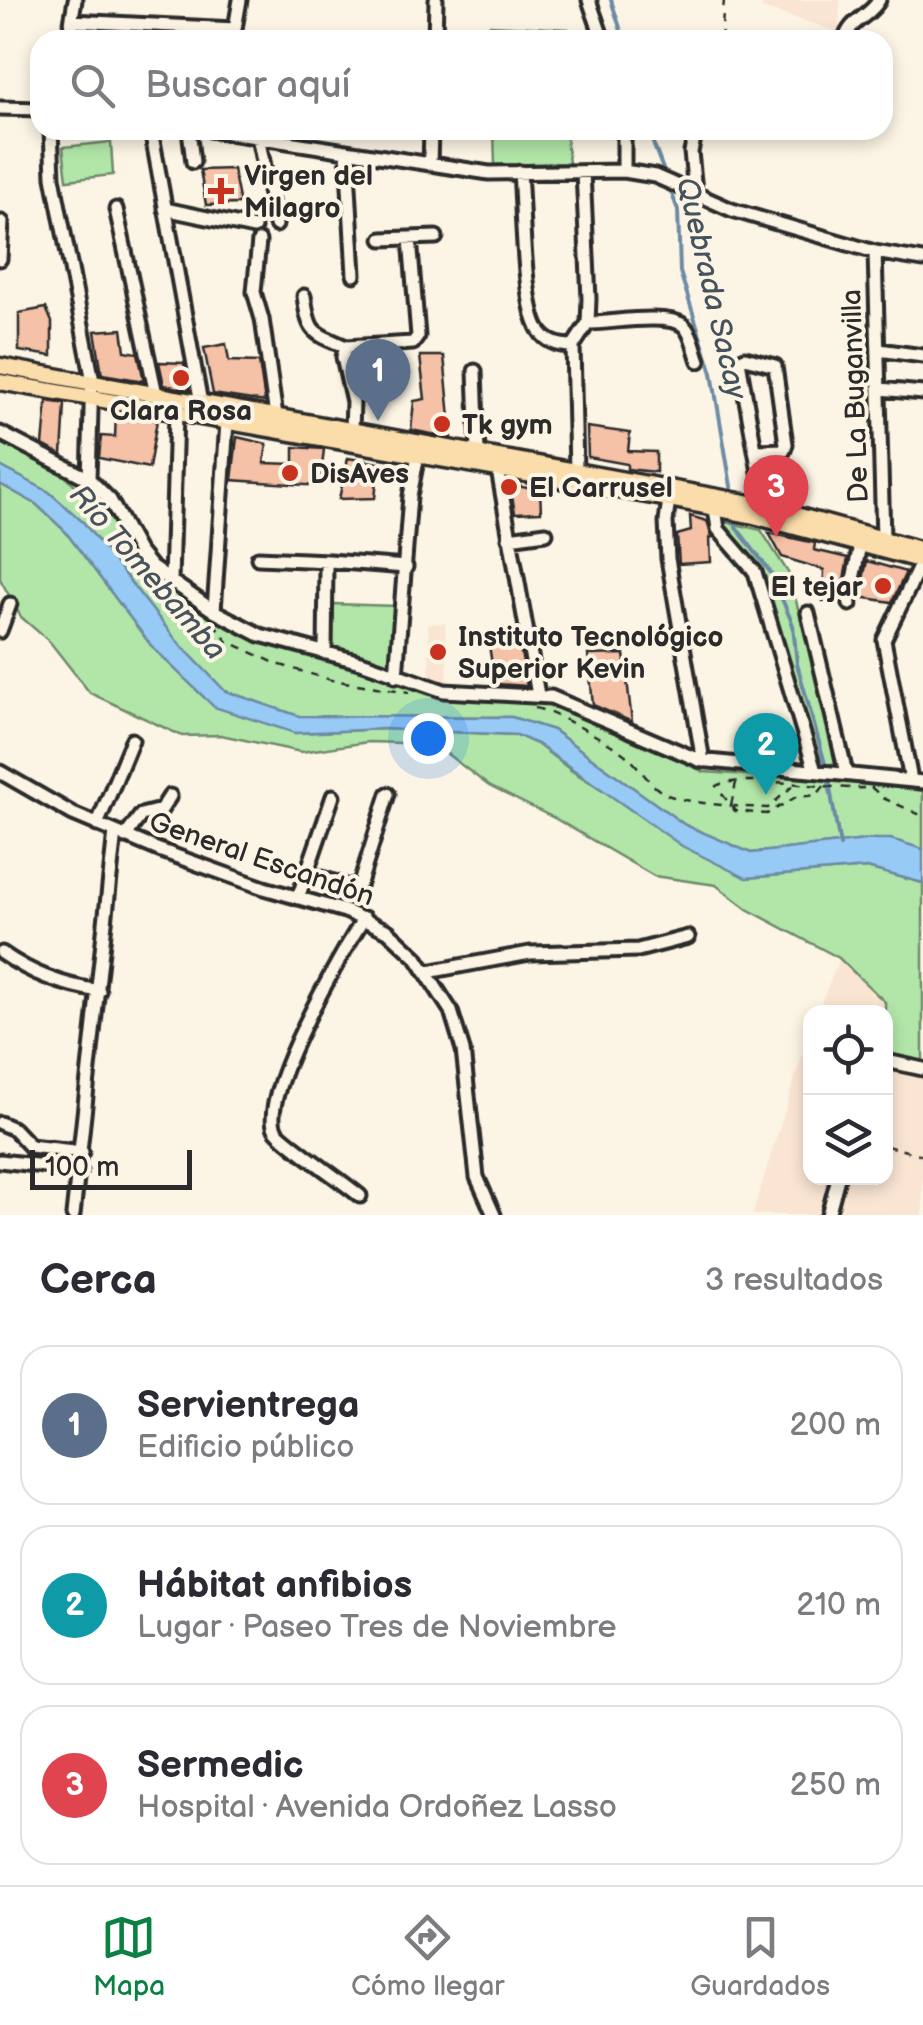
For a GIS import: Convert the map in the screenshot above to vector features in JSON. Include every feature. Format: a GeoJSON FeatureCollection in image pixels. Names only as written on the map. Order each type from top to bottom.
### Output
{"type":"FeatureCollection","features":[{"type":"Feature","properties":{"kind":"main road"},"geometry":{"type":"LineString","coordinates":[[0,366],[176,413],[498,470],[669,498],[713,501]]}},
{"type":"Feature","properties":{"kind":"main road"},"geometry":{"type":"LineString","coordinates":[[0,382],[156,394],[276,416],[356,445],[478,453],[576,470],[758,508],[923,550]]}},
{"type":"Feature","properties":{"kind":"main road"},"geometry":{"type":"LineString","coordinates":[[758,508],[860,545],[922,561]]}},
{"type":"Feature","properties":{"kind":"street"},"geometry":{"type":"LineString","coordinates":[[70,30],[75,0]]}},
{"type":"Feature","properties":{"kind":"street"},"geometry":{"type":"LineString","coordinates":[[235,30],[240,0]]}},
{"type":"Feature","properties":{"kind":"street"},"geometry":{"type":"LineString","coordinates":[[435,30],[436,0]]}},
{"type":"Feature","properties":{"kind":"street"},"geometry":{"type":"LineString","coordinates":[[589,0],[600,30]]}},
{"type":"Feature","properties":{"kind":"street"},"geometry":{"type":"LineString","coordinates":[[849,30],[878,0]]}},
{"type":"Feature","properties":{"kind":"street"},"geometry":{"type":"LineString","coordinates":[[72,22],[180,30]]}},
{"type":"Feature","properties":{"kind":"street"},"geometry":{"type":"LineString","coordinates":[[0,108],[30,110]]}},
{"type":"Feature","properties":{"kind":"street"},"geometry":{"type":"LineString","coordinates":[[52,140],[54,177],[92,390],[89,479]]}},
{"type":"Feature","properties":{"kind":"street"},"geometry":{"type":"LineString","coordinates":[[153,140],[200,403]]}},
{"type":"Feature","properties":{"kind":"street"},"geometry":{"type":"LineString","coordinates":[[191,140],[194,162]]}},
{"type":"Feature","properties":{"kind":"street"},"geometry":{"type":"LineString","coordinates":[[259,140],[276,226]]}},
{"type":"Feature","properties":{"kind":"street"},"geometry":{"type":"LineString","coordinates":[[277,140],[489,173],[624,171],[655,176],[732,210],[874,252],[923,260]]}},
{"type":"Feature","properties":{"kind":"street"},"geometry":{"type":"LineString","coordinates":[[430,164],[431,140]]}},
{"type":"Feature","properties":{"kind":"street"},"geometry":{"type":"LineString","coordinates":[[624,140],[624,171]]}},
{"type":"Feature","properties":{"kind":"street"},"geometry":{"type":"LineString","coordinates":[[690,189],[694,140]]}},
{"type":"Feature","properties":{"kind":"street"},"geometry":{"type":"LineString","coordinates":[[346,151],[354,275]]}},
{"type":"Feature","properties":{"kind":"street"},"geometry":{"type":"LineString","coordinates":[[520,172],[530,309],[539,331],[547,339],[556,345],[572,346]]}},
{"type":"Feature","properties":{"kind":"street"},"geometry":{"type":"LineString","coordinates":[[576,470],[572,346],[588,323],[583,172]]}},
{"type":"Feature","properties":{"kind":"street"},"geometry":{"type":"LineString","coordinates":[[116,209],[156,394]]}},
{"type":"Feature","properties":{"kind":"street"},"geometry":{"type":"LineString","coordinates":[[165,209],[256,235],[254,292],[262,319],[276,416]]}},
{"type":"Feature","properties":{"kind":"street"},"geometry":{"type":"LineString","coordinates":[[0,259],[2,222]]}},
{"type":"Feature","properties":{"kind":"street"},"geometry":{"type":"LineString","coordinates":[[382,239],[436,237]]}},
{"type":"Feature","properties":{"kind":"street"},"geometry":{"type":"LineString","coordinates":[[304,296],[308,326],[346,348],[416,340],[410,238]]}},
{"type":"Feature","properties":{"kind":"street","name":"De La Buganvilla"},"geometry":{"type":"LineString","coordinates":[[874,252],[883,538]]}},
{"type":"Feature","properties":{"kind":"street"},"geometry":{"type":"LineString","coordinates":[[588,323],[647,320],[681,324],[699,361]]}},
{"type":"Feature","properties":{"kind":"street"},"geometry":{"type":"LineString","coordinates":[[346,348],[343,358],[353,402],[356,445]]}},
{"type":"Feature","properties":{"kind":"street"},"geometry":{"type":"LineString","coordinates":[[878,350],[923,356]]}},
{"type":"Feature","properties":{"kind":"street"},"geometry":{"type":"LineString","coordinates":[[757,451],[779,452],[786,444],[775,366],[746,358],[738,361],[757,451],[758,508]]}},
{"type":"Feature","properties":{"kind":"street"},"geometry":{"type":"LineString","coordinates":[[475,371],[478,453]]}},
{"type":"Feature","properties":{"kind":"street"},"geometry":{"type":"LineString","coordinates":[[880,388],[923,393]]}},
{"type":"Feature","properties":{"kind":"street"},"geometry":{"type":"LineString","coordinates":[[170,581],[176,413]]}},
{"type":"Feature","properties":{"kind":"street"},"geometry":{"type":"LineString","coordinates":[[214,611],[228,422]]}},
{"type":"Feature","properties":{"kind":"street"},"geometry":{"type":"LineString","coordinates":[[0,433],[89,479],[110,500],[144,560],[214,611],[260,636],[444,691],[538,695],[562,701],[703,762],[846,773],[872,782],[917,781],[884,640],[922,561]]}},
{"type":"Feature","properties":{"kind":"street"},"geometry":{"type":"LineString","coordinates":[[396,676],[410,496],[418,455]]}},
{"type":"Feature","properties":{"kind":"street"},"geometry":{"type":"LineString","coordinates":[[498,470],[538,695]]}},
{"type":"Feature","properties":{"kind":"street"},"geometry":{"type":"LineString","coordinates":[[669,498],[668,559],[703,762]]}},
{"type":"Feature","properties":{"kind":"street"},"geometry":{"type":"LineString","coordinates":[[713,501],[718,529],[756,572],[823,771]]}},
{"type":"Feature","properties":{"kind":"street"},"geometry":{"type":"LineString","coordinates":[[509,538],[546,534]]}},
{"type":"Feature","properties":{"kind":"street"},"geometry":{"type":"LineString","coordinates":[[850,604],[860,545]]}},
{"type":"Feature","properties":{"kind":"street"},"geometry":{"type":"LineString","coordinates":[[258,558],[406,567]]}},
{"type":"Feature","properties":{"kind":"street"},"geometry":{"type":"LineString","coordinates":[[325,653],[329,561]]}},
{"type":"Feature","properties":{"kind":"street"},"geometry":{"type":"LineString","coordinates":[[0,630],[10,604]]}},
{"type":"Feature","properties":{"kind":"street"},"geometry":{"type":"LineString","coordinates":[[808,613],[846,773]]}},
{"type":"Feature","properties":{"kind":"street"},"geometry":{"type":"LineString","coordinates":[[97,825],[132,740]]}},
{"type":"Feature","properties":{"kind":"street","name":"General Escandón"},"geometry":{"type":"LineString","coordinates":[[0,772],[97,825],[208,869],[364,918],[388,930],[427,972],[451,1011],[463,1050],[478,1177],[494,1215]]}},
{"type":"Feature","properties":{"kind":"street"},"geometry":{"type":"LineString","coordinates":[[307,872],[348,887],[360,884],[388,794]]}},
{"type":"Feature","properties":{"kind":"street"},"geometry":{"type":"LineString","coordinates":[[74,1215],[120,834],[141,815],[161,810],[170,796]]}},
{"type":"Feature","properties":{"kind":"street"},"geometry":{"type":"LineString","coordinates":[[298,898],[333,796]]}},
{"type":"Feature","properties":{"kind":"street"},"geometry":{"type":"LineString","coordinates":[[360,1196],[282,1138],[274,1128],[272,1111],[298,1039],[336,961],[364,918]]}},
{"type":"Feature","properties":{"kind":"street"},"geometry":{"type":"LineString","coordinates":[[427,972],[530,953],[638,950],[688,937]]}},
{"type":"Feature","properties":{"kind":"street"},"geometry":{"type":"LineString","coordinates":[[2,953],[26,970],[99,991]]}},
{"type":"Feature","properties":{"kind":"street"},"geometry":{"type":"LineString","coordinates":[[893,1063],[923,1069]]}},
{"type":"Feature","properties":{"kind":"street"},"geometry":{"type":"LineString","coordinates":[[0,1123],[14,1129],[30,1146],[82,1152]]}},
{"type":"Feature","properties":{"kind":"street"},"geometry":{"type":"LineString","coordinates":[[0,1161],[80,1170]]}},
{"type":"Feature","properties":{"kind":"street"},"geometry":{"type":"LineString","coordinates":[[828,1215],[836,1185]]}},
{"type":"Feature","properties":{"kind":"path"},"geometry":{"type":"LineString","coordinates":[[722,30],[724,0]]}},
{"type":"Feature","properties":{"kind":"path"},"geometry":{"type":"LineString","coordinates":[[196,598],[227,641],[277,664],[331,680],[420,694]]}},
{"type":"Feature","properties":{"kind":"path"},"geometry":{"type":"LineString","coordinates":[[522,706],[555,714],[603,739],[629,758],[663,794],[768,808],[795,783],[823,771]]}},
{"type":"Feature","properties":{"kind":"path"},"geometry":{"type":"LineString","coordinates":[[731,806],[742,765]]}},
{"type":"Feature","properties":{"kind":"path"},"geometry":{"type":"LineString","coordinates":[[824,786],[817,796],[796,797],[767,814],[734,811],[716,786],[736,782],[824,786],[872,782],[884,798],[923,816]]}},
{"type":"Feature","properties":{"kind":"path"},"geometry":{"type":"LineString","coordinates":[[893,1148],[923,1156]]}},
{"type":"Feature","properties":{"kind":"shaded area"},"geometry":{"type":"Polygon","coordinates":[[[762,0],[840,0],[839,30],[833,30],[762,8],[762,0]]]}},
{"type":"Feature","properties":{"kind":"shaded area","name":"Instituto Tecnológico Superior Kevin"},"geometry":{"type":"Polygon","coordinates":[[[445,623],[448,684],[430,680],[428,624],[445,623]]]}},
{"type":"Feature","properties":{"kind":"shaded area"},"geometry":{"type":"Polygon","coordinates":[[[923,883],[923,1215],[752,1215],[803,1052],[803,1185],[893,1185],[893,1005],[820,1005],[840,958],[923,883]]]}},
{"type":"Feature","properties":{"kind":"green space"},"geometry":{"type":"Polygon","coordinates":[[[490,25],[568,30],[490,30],[490,25]]]}},
{"type":"Feature","properties":{"kind":"green space"},"geometry":{"type":"Polygon","coordinates":[[[494,140],[566,140],[569,163],[495,165],[494,140]]]}},
{"type":"Feature","properties":{"kind":"green space"},"geometry":{"type":"Polygon","coordinates":[[[111,142],[113,175],[67,180],[63,147],[111,142]]]}},
{"type":"Feature","properties":{"kind":"green space"},"geometry":{"type":"Polygon","coordinates":[[[0,442],[66,477],[113,518],[141,571],[243,636],[445,696],[542,702],[704,772],[923,791],[923,849],[874,839],[751,853],[685,825],[553,730],[512,717],[299,716],[225,691],[176,640],[83,522],[49,492],[0,466],[0,442]]]}},
{"type":"Feature","properties":{"kind":"green space"},"geometry":{"type":"Polygon","coordinates":[[[0,484],[36,504],[65,531],[153,648],[205,698],[295,733],[384,729],[517,735],[746,878],[867,868],[923,883],[923,1067],[893,1057],[893,1005],[885,1005],[839,958],[747,909],[716,885],[654,876],[556,819],[489,786],[434,744],[368,742],[301,752],[221,735],[182,736],[90,693],[50,642],[21,617],[0,579],[0,484]]]}},
{"type":"Feature","properties":{"kind":"green space"},"geometry":{"type":"Polygon","coordinates":[[[722,521],[761,530],[789,574],[838,762],[828,765],[818,760],[759,570],[722,521]]]}},
{"type":"Feature","properties":{"kind":"green space"},"geometry":{"type":"Polygon","coordinates":[[[333,604],[396,606],[392,670],[332,650],[333,604]]]}},
{"type":"Feature","properties":{"kind":"water"},"geometry":{"type":"Polygon","coordinates":[[[0,466],[49,492],[83,522],[176,640],[225,691],[299,716],[512,717],[553,730],[685,825],[751,853],[891,839],[923,849],[923,883],[867,868],[746,878],[682,846],[537,744],[517,735],[384,729],[295,733],[214,707],[153,648],[65,531],[36,504],[0,484],[0,466]]]}},
{"type":"Feature","properties":{"kind":"building"},"geometry":{"type":"Polygon","coordinates":[[[233,169],[240,204],[206,205],[200,170],[233,169]]]}},
{"type":"Feature","properties":{"kind":"building"},"geometry":{"type":"Polygon","coordinates":[[[46,308],[52,322],[52,356],[19,351],[19,313],[46,308]]]}},
{"type":"Feature","properties":{"kind":"building"},"geometry":{"type":"Polygon","coordinates":[[[122,329],[125,351],[138,353],[144,381],[102,374],[95,331],[122,329]]]}},
{"type":"Feature","properties":{"kind":"building"},"geometry":{"type":"Polygon","coordinates":[[[226,344],[229,361],[259,362],[265,402],[213,394],[204,348],[226,344]]]}},
{"type":"Feature","properties":{"kind":"building"},"geometry":{"type":"Polygon","coordinates":[[[420,356],[444,356],[452,438],[411,430],[414,401],[425,399],[420,356]]]}},
{"type":"Feature","properties":{"kind":"building"},"geometry":{"type":"Polygon","coordinates":[[[159,362],[184,363],[189,390],[164,385],[159,362]]]}},
{"type":"Feature","properties":{"kind":"building"},"geometry":{"type":"Polygon","coordinates":[[[47,401],[65,404],[62,455],[43,445],[47,401]]]}},
{"type":"Feature","properties":{"kind":"building"},"geometry":{"type":"Polygon","coordinates":[[[116,414],[157,420],[149,468],[99,458],[101,436],[115,437],[116,414]]]}},
{"type":"Feature","properties":{"kind":"building"},"geometry":{"type":"Polygon","coordinates":[[[587,427],[630,433],[628,451],[656,452],[656,472],[627,469],[627,464],[588,457],[587,427]]]}},
{"type":"Feature","properties":{"kind":"building"},"geometry":{"type":"Polygon","coordinates":[[[237,437],[267,444],[264,463],[294,464],[294,447],[324,449],[320,486],[232,480],[237,437]]]}},
{"type":"Feature","properties":{"kind":"building"},"geometry":{"type":"Polygon","coordinates":[[[348,458],[379,463],[375,498],[339,499],[348,458]]]}},
{"type":"Feature","properties":{"kind":"building"},"geometry":{"type":"Polygon","coordinates":[[[510,485],[540,490],[541,512],[515,513],[510,485]]]}},
{"type":"Feature","properties":{"kind":"building"},"geometry":{"type":"Polygon","coordinates":[[[690,516],[707,521],[713,537],[711,562],[679,564],[677,535],[691,531],[690,516]]]}},
{"type":"Feature","properties":{"kind":"building"},"geometry":{"type":"Polygon","coordinates":[[[769,533],[815,543],[814,550],[848,558],[840,602],[823,601],[824,570],[782,557],[769,533]]]}},
{"type":"Feature","properties":{"kind":"building","name":"El tejar"},"geometry":{"type":"Polygon","coordinates":[[[867,561],[906,572],[892,602],[859,597],[867,561]]]}},
{"type":"Feature","properties":{"kind":"building"},"geometry":{"type":"Polygon","coordinates":[[[519,641],[527,686],[495,684],[489,645],[519,641]]]}},
{"type":"Feature","properties":{"kind":"building"},"geometry":{"type":"Polygon","coordinates":[[[624,654],[632,722],[593,705],[588,655],[624,654]]]}},
{"type":"Feature","properties":{"kind":"waterway","name":"Quebrada Sacay"},"geometry":{"type":"LineString","coordinates":[[611,0],[621,30]]}},
{"type":"Feature","properties":{"kind":"waterway","name":"Quebrada Sacay"},"geometry":{"type":"LineString","coordinates":[[652,140],[666,177]]}},
{"type":"Feature","properties":{"kind":"waterway","name":"Quebrada Sacay"},"geometry":{"type":"LineString","coordinates":[[669,186],[678,210],[680,272],[712,373],[733,498]]}},
{"type":"Feature","properties":{"kind":"waterway","name":"Quebrada Sacay"},"geometry":{"type":"LineString","coordinates":[[735,517],[736,527],[771,573],[793,625],[797,664],[826,767]]}},
{"type":"Feature","properties":{"kind":"waterway","name":"Quebrada Sacay"},"geometry":{"type":"LineString","coordinates":[[828,777],[840,846]]}},
{"type":"Feature","properties":{"kind":"place","name":"Virgen del Milagro"},"geometry":{"type":"Point","coordinates":[221,191]}},
{"type":"Feature","properties":{"kind":"place","name":"Clara Rosa"},"geometry":{"type":"Point","coordinates":[181,378]}},
{"type":"Feature","properties":{"kind":"place","name":"Servientrega"},"geometry":{"type":"Point","coordinates":[378,421]}},
{"type":"Feature","properties":{"kind":"place","name":"Tk gym"},"geometry":{"type":"Point","coordinates":[442,424]}},
{"type":"Feature","properties":{"kind":"place","name":"DisAves"},"geometry":{"type":"Point","coordinates":[290,473]}},
{"type":"Feature","properties":{"kind":"place","name":"El Carrusel"},"geometry":{"type":"Point","coordinates":[509,487]}},
{"type":"Feature","properties":{"kind":"place","name":"Sermedic"},"geometry":{"type":"Point","coordinates":[776,537]}},
{"type":"Feature","properties":{"kind":"place","name":"El tejar"},"geometry":{"type":"Point","coordinates":[883,586]}},
{"type":"Feature","properties":{"kind":"place","name":"Instituto Tecnológico Superior Kevin"},"geometry":{"type":"Point","coordinates":[438,652]}},
{"type":"Feature","properties":{"kind":"place","name":"Hábitat anfibios"},"geometry":{"type":"Point","coordinates":[766,795]}},
{"type":"Feature","properties":{"kind":"water label","name":"Río Tomebamba"},"geometry":{"type":"Point","coordinates":[148,572]}}]}
